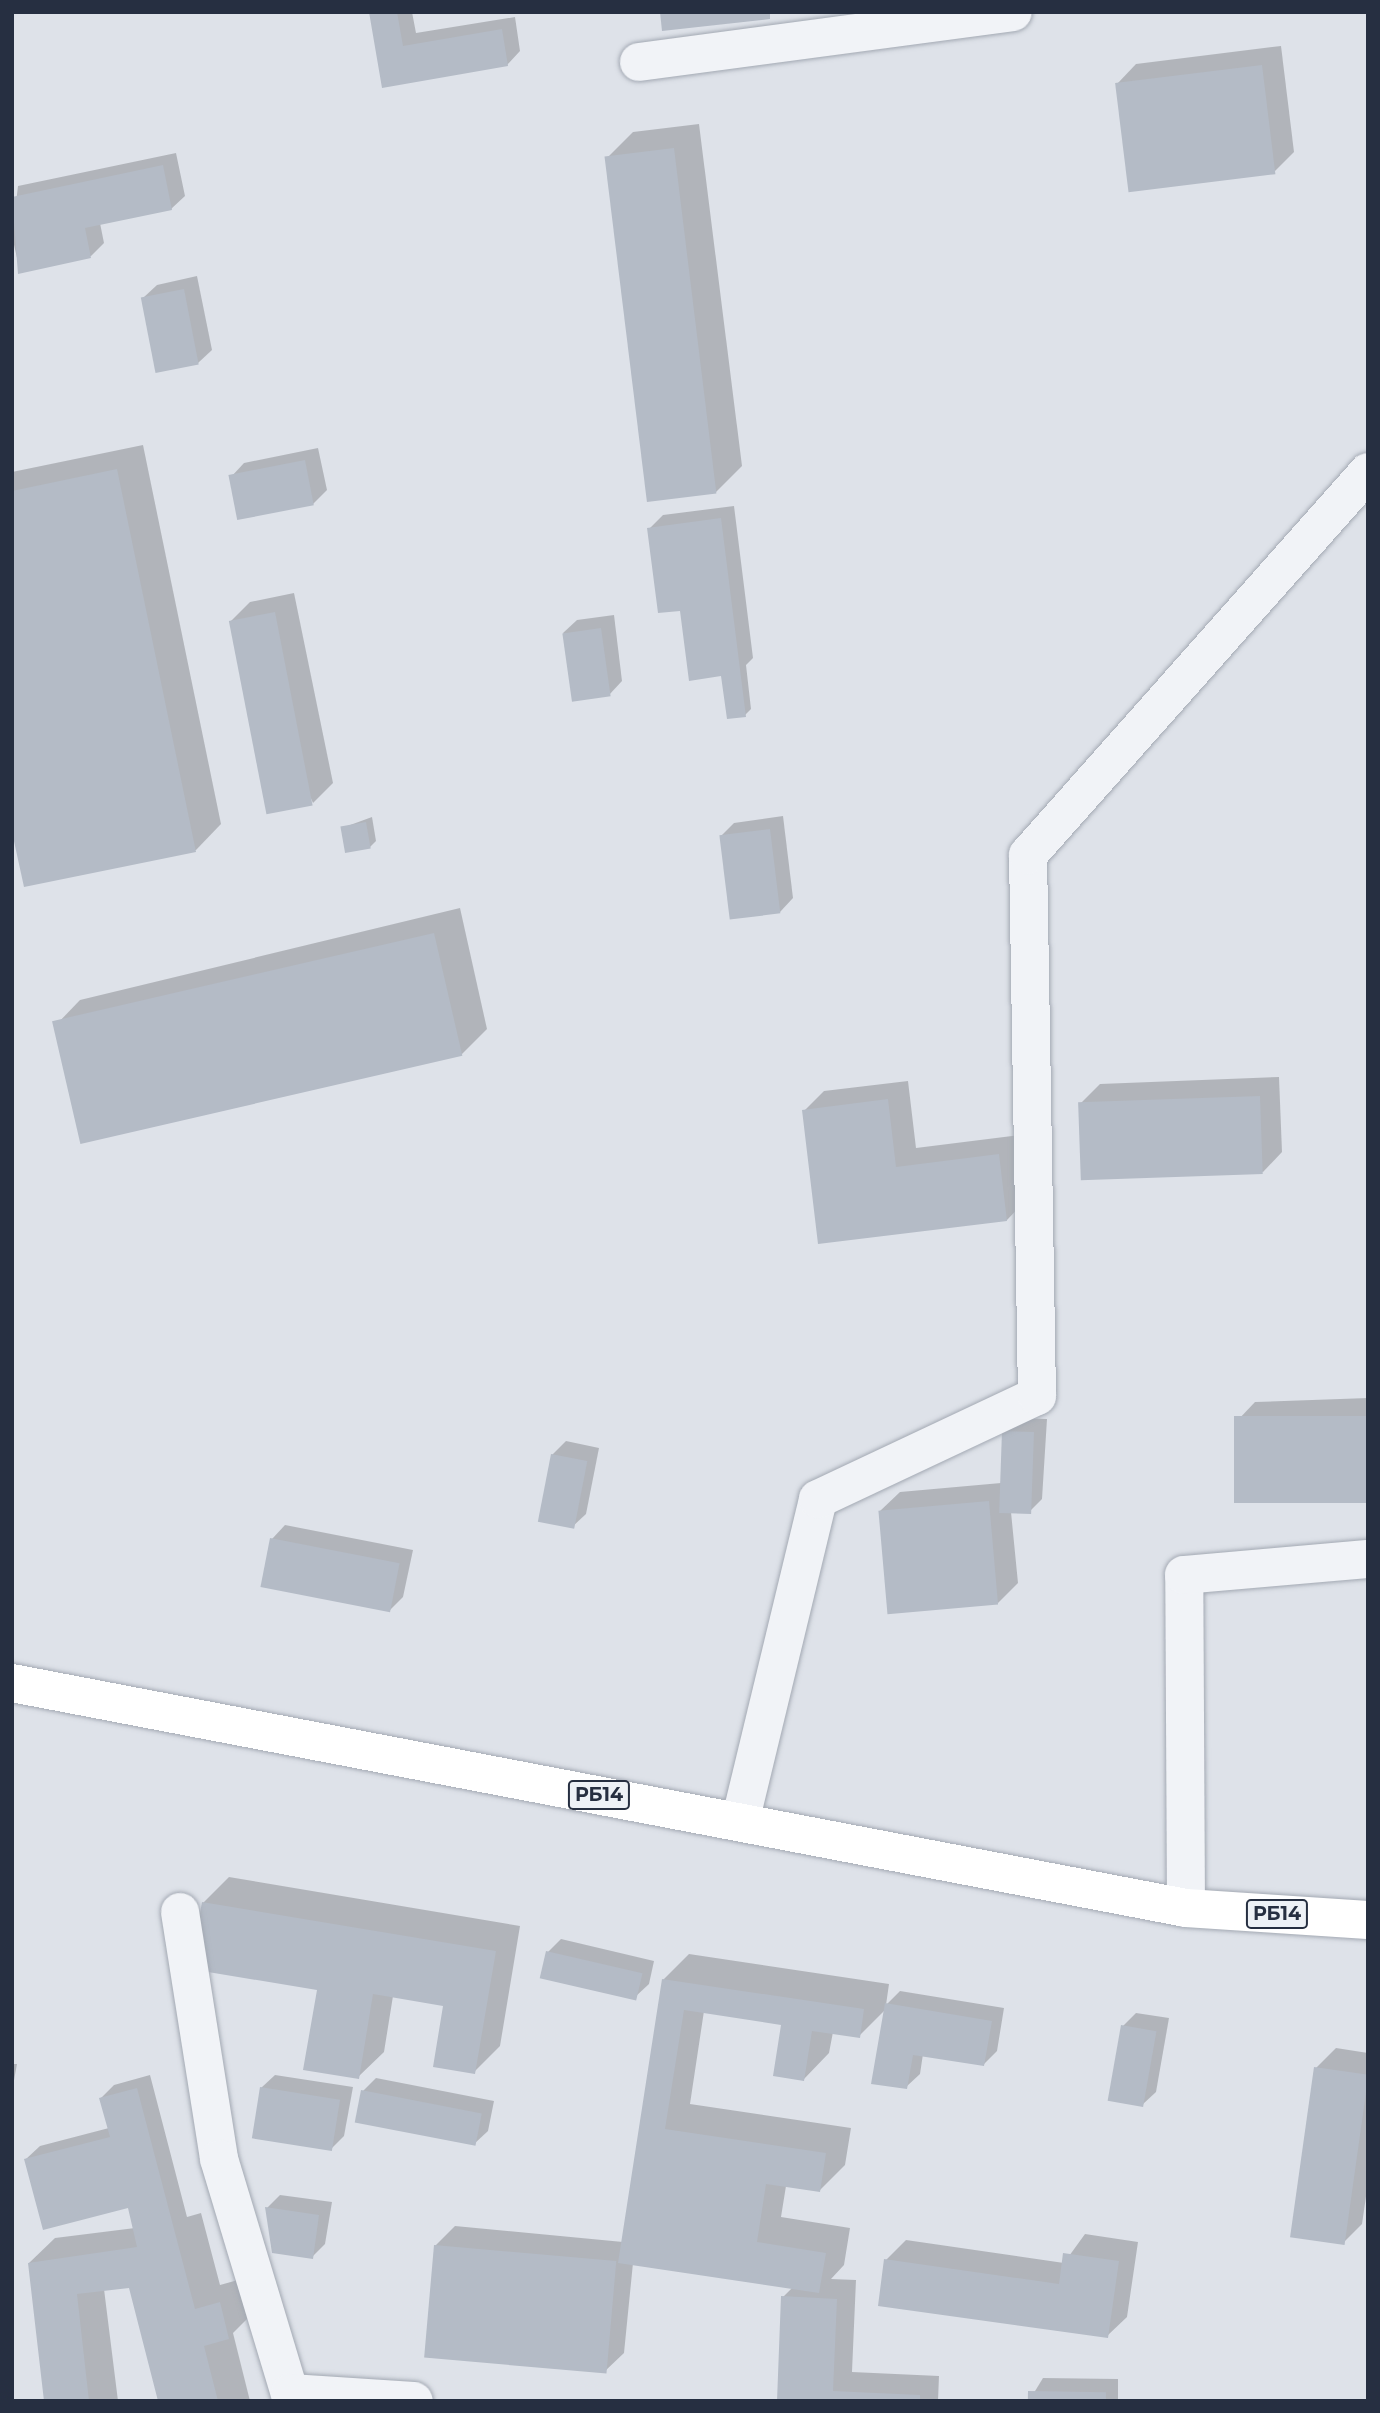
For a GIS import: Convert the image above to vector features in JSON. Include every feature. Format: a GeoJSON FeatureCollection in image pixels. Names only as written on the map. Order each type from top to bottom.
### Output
{"type":"FeatureCollection","features":[{"type":"Feature","properties":{"kind":"highway","name":"РБ14"},"geometry":{"type":"LineString","coordinates":[[12,1683],[1186,1908],[1368,1920]]}},
{"type":"Feature","properties":{"kind":"street"},"geometry":{"type":"LineString","coordinates":[[639,61],[1013,12]]}},
{"type":"Feature","properties":{"kind":"street"},"geometry":{"type":"LineString","coordinates":[[740,1822],[818,1499],[1037,1396],[1028,855],[1368,472]]}},
{"type":"Feature","properties":{"kind":"street"},"geometry":{"type":"LineString","coordinates":[[1186,1908],[1184,1575],[1368,1559]]}},
{"type":"Feature","properties":{"kind":"street"},"geometry":{"type":"LineString","coordinates":[[180,1912],[219,2159],[291,2397],[414,2401]]}},
{"type":"Feature","properties":{"kind":"building"},"geometry":{"type":"Polygon","coordinates":[[[369,12],[397,12],[403,46],[502,29],[508,66],[382,88],[369,12]]]}},
{"type":"Feature","properties":{"kind":"building"},"geometry":{"type":"Polygon","coordinates":[[[660,12],[770,12],[770,19],[662,31],[660,12]]]}},
{"type":"Feature","properties":{"kind":"building"},"geometry":{"type":"Polygon","coordinates":[[[1262,65],[1275,174],[1129,192],[1115,83],[1262,65]]]}},
{"type":"Feature","properties":{"kind":"building"},"geometry":{"type":"Polygon","coordinates":[[[674,148],[716,493],[647,502],[605,157],[674,148]]]}},
{"type":"Feature","properties":{"kind":"building"},"geometry":{"type":"Polygon","coordinates":[[[163,165],[172,210],[85,228],[91,258],[18,274],[12,197],[163,165]]]}},
{"type":"Feature","properties":{"kind":"building"},"geometry":{"type":"Polygon","coordinates":[[[184,289],[199,365],[156,373],[141,297],[184,289]]]}},
{"type":"Feature","properties":{"kind":"building"},"geometry":{"type":"Polygon","coordinates":[[[305,460],[314,505],[237,520],[228,475],[305,460]]]}},
{"type":"Feature","properties":{"kind":"building"},"geometry":{"type":"Polygon","coordinates":[[[117,469],[196,852],[24,887],[12,832],[12,491],[117,469]]]}},
{"type":"Feature","properties":{"kind":"building"},"geometry":{"type":"Polygon","coordinates":[[[721,518],[746,717],[727,719],[721,676],[689,681],[680,611],[658,613],[647,528],[721,518]]]}},
{"type":"Feature","properties":{"kind":"building"},"geometry":{"type":"Polygon","coordinates":[[[275,612],[313,805],[266,814],[229,621],[275,612]]]}},
{"type":"Feature","properties":{"kind":"building"},"geometry":{"type":"Polygon","coordinates":[[[601,628],[611,696],[572,702],[562,633],[601,628]]]}},
{"type":"Feature","properties":{"kind":"building"},"geometry":{"type":"Polygon","coordinates":[[[366,822],[371,849],[345,853],[340,827],[366,822]]]}},
{"type":"Feature","properties":{"kind":"building"},"geometry":{"type":"Polygon","coordinates":[[[770,829],[780,913],[730,920],[719,835],[770,829]]]}},
{"type":"Feature","properties":{"kind":"building"},"geometry":{"type":"Polygon","coordinates":[[[434,933],[462,1056],[80,1144],[52,1021],[434,933]]]}},
{"type":"Feature","properties":{"kind":"building"},"geometry":{"type":"Polygon","coordinates":[[[1260,1096],[1263,1174],[1081,1180],[1078,1102],[1260,1096]]]}},
{"type":"Feature","properties":{"kind":"building"},"geometry":{"type":"Polygon","coordinates":[[[888,1099],[896,1167],[999,1154],[1007,1221],[818,1244],[802,1110],[888,1099]]]}},
{"type":"Feature","properties":{"kind":"building"},"geometry":{"type":"Polygon","coordinates":[[[1234,1416],[1368,1416],[1368,1503],[1234,1503],[1234,1416]]]}},
{"type":"Feature","properties":{"kind":"building"},"geometry":{"type":"Polygon","coordinates":[[[1002,1431],[1034,1432],[1031,1514],[999,1513],[1002,1431]]]}},
{"type":"Feature","properties":{"kind":"building"},"geometry":{"type":"Polygon","coordinates":[[[551,1454],[587,1461],[574,1529],[538,1522],[551,1454]]]}},
{"type":"Feature","properties":{"kind":"building"},"geometry":{"type":"Polygon","coordinates":[[[989,1501],[998,1605],[887,1614],[878,1511],[989,1501]]]}},
{"type":"Feature","properties":{"kind":"building"},"geometry":{"type":"Polygon","coordinates":[[[270,1538],[400,1563],[390,1612],[260,1587],[270,1538]]]}},
{"type":"Feature","properties":{"kind":"building"},"geometry":{"type":"Polygon","coordinates":[[[202,1902],[496,1951],[475,2074],[433,2067],[443,2006],[373,1994],[359,2079],[303,2070],[317,1990],[190,1969],[202,1902]]]}},
{"type":"Feature","properties":{"kind":"building"},"geometry":{"type":"Polygon","coordinates":[[[546,1951],[642,1973],[636,2001],[540,1978],[546,1951]]]}},
{"type":"Feature","properties":{"kind":"building"},"geometry":{"type":"Polygon","coordinates":[[[662,1979],[864,2009],[860,2038],[812,2031],[804,2081],[773,2076],[781,2025],[684,2010],[665,2129],[826,2153],[820,2192],[766,2184],[757,2242],[826,2253],[819,2293],[618,2263],[662,1979]]]}},
{"type":"Feature","properties":{"kind":"building"},"geometry":{"type":"Polygon","coordinates":[[[885,2003],[992,2021],[984,2066],[913,2055],[907,2089],[871,2084],[885,2003]]]}},
{"type":"Feature","properties":{"kind":"building"},"geometry":{"type":"Polygon","coordinates":[[[1121,2025],[1156,2031],[1143,2107],[1108,2101],[1121,2025]]]}},
{"type":"Feature","properties":{"kind":"building"},"geometry":{"type":"Polygon","coordinates":[[[1314,2067],[1368,2075],[1345,2245],[1290,2237],[1314,2067]]]}},
{"type":"Feature","properties":{"kind":"building"},"geometry":{"type":"Polygon","coordinates":[[[260,2087],[340,2100],[332,2151],[252,2138],[260,2087]]]}},
{"type":"Feature","properties":{"kind":"building"},"geometry":{"type":"Polygon","coordinates":[[[137,2088],[195,2309],[220,2302],[229,2339],[204,2346],[218,2401],[158,2401],[129,2288],[77,2294],[89,2401],[44,2401],[28,2263],[137,2247],[128,2208],[43,2230],[24,2159],[110,2137],[99,2098],[137,2088]]]}},
{"type":"Feature","properties":{"kind":"building"},"geometry":{"type":"Polygon","coordinates":[[[361,2090],[482,2113],[475,2146],[355,2122],[361,2090]]]}},
{"type":"Feature","properties":{"kind":"building"},"geometry":{"type":"Polygon","coordinates":[[[265,2207],[319,2215],[313,2259],[272,2253],[265,2207]]]}},
{"type":"Feature","properties":{"kind":"building"},"geometry":{"type":"Polygon","coordinates":[[[434,2245],[616,2261],[606,2374],[424,2358],[434,2245]]]}},
{"type":"Feature","properties":{"kind":"building"},"geometry":{"type":"Polygon","coordinates":[[[1063,2253],[1119,2261],[1108,2338],[878,2306],[884,2259],[1059,2284],[1063,2253]]]}},
{"type":"Feature","properties":{"kind":"building"},"geometry":{"type":"Polygon","coordinates":[[[781,2296],[837,2299],[833,2391],[920,2395],[920,2401],[777,2401],[781,2296]]]}},
{"type":"Feature","properties":{"kind":"building"},"geometry":{"type":"Polygon","coordinates":[[[1028,2391],[1106,2392],[1106,2401],[1028,2401],[1028,2391]]]}}]}
